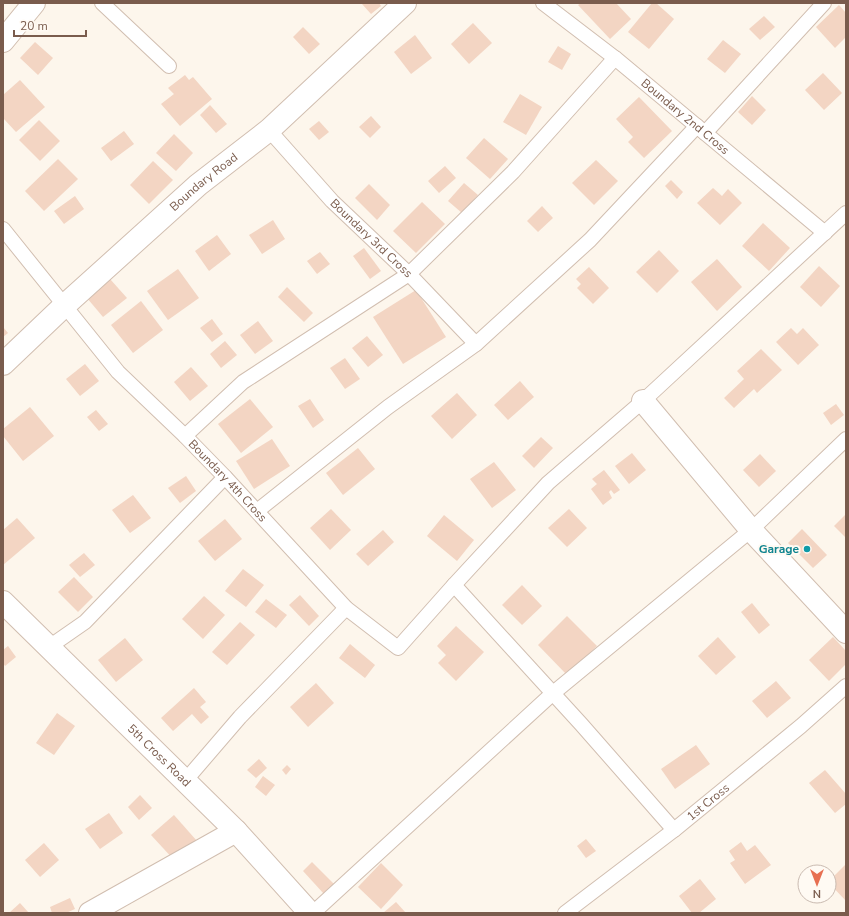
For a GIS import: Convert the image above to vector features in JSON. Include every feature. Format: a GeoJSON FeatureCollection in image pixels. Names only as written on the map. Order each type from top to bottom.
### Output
{"type":"FeatureCollection","features":[{"type":"Feature","properties":{"kind":"street"},"geometry":{"type":"LineString","coordinates":[[3,40],[34,3]]}},
{"type":"Feature","properties":{"kind":"street","name":"Boundary Road"},"geometry":{"type":"LineString","coordinates":[[3,364],[198,185],[269,130],[405,3]]}},
{"type":"Feature","properties":{"kind":"street"},"geometry":{"type":"LineString","coordinates":[[643,401],[751,530],[846,632]]}},
{"type":"Feature","properties":{"kind":"street","name":"5th Cross Road"},"geometry":{"type":"LineString","coordinates":[[3,602],[236,831],[312,913]]}},
{"type":"Feature","properties":{"kind":"street"},"geometry":{"type":"LineString","coordinates":[[90,913],[236,831]]}},
{"type":"Feature","properties":{"kind":"lane"},"geometry":{"type":"LineString","coordinates":[[102,3],[169,66]]}},
{"type":"Feature","properties":{"kind":"lane"},"geometry":{"type":"LineString","coordinates":[[257,511],[388,407],[476,344],[590,240],[701,130],[824,3]]}},
{"type":"Feature","properties":{"kind":"lane","name":"Boundary 2nd Cross"},"geometry":{"type":"LineString","coordinates":[[546,4],[615,58],[825,233]]}},
{"type":"Feature","properties":{"kind":"lane"},"geometry":{"type":"LineString","coordinates":[[185,436],[243,382],[409,274],[513,172],[615,58]]}},
{"type":"Feature","properties":{"kind":"lane","name":"Boundary 3rd Cross"},"geometry":{"type":"LineString","coordinates":[[269,130],[332,201],[409,274],[476,344]]}},
{"type":"Feature","properties":{"kind":"lane"},"geometry":{"type":"LineString","coordinates":[[674,830],[581,724],[454,585],[548,483],[643,401],[846,213]]}},
{"type":"Feature","properties":{"kind":"lane","name":"Boundary 4th Cross"},"geometry":{"type":"LineString","coordinates":[[3,229],[118,372],[185,436],[225,477],[346,608],[398,648],[454,585]]}},
{"type":"Feature","properties":{"kind":"lane"},"geometry":{"type":"LineString","coordinates":[[312,913],[552,694],[751,530],[846,439]]}},
{"type":"Feature","properties":{"kind":"lane"},"geometry":{"type":"LineString","coordinates":[[49,647],[85,622],[225,477]]}},
{"type":"Feature","properties":{"kind":"lane"},"geometry":{"type":"LineString","coordinates":[[185,781],[240,717],[346,608]]}},
{"type":"Feature","properties":{"kind":"lane","name":"1st Cross"},"geometry":{"type":"LineString","coordinates":[[565,913],[674,830],[801,726],[846,686]]}},
{"type":"Feature","properties":{"kind":"building"},"geometry":{"type":"Polygon","coordinates":[[[379,3],[381,6],[371,14],[362,4],[379,3]]]}},
{"type":"Feature","properties":{"kind":"building"},"geometry":{"type":"Polygon","coordinates":[[[581,3],[616,3],[631,19],[610,39],[578,5],[581,3]]]}},
{"type":"Feature","properties":{"kind":"building"},"geometry":{"type":"Polygon","coordinates":[[[652,3],[656,3],[674,19],[649,49],[628,32],[652,3]]]}},
{"type":"Feature","properties":{"kind":"building"},"geometry":{"type":"Polygon","coordinates":[[[839,5],[846,13],[846,37],[835,48],[816,27],[839,5]]]}},
{"type":"Feature","properties":{"kind":"building"},"geometry":{"type":"Polygon","coordinates":[[[764,16],[775,27],[760,40],[749,29],[764,16]]]}},
{"type":"Feature","properties":{"kind":"building"},"geometry":{"type":"Polygon","coordinates":[[[473,23],[492,43],[469,64],[451,44],[473,23]]]}},
{"type":"Feature","properties":{"kind":"building"},"geometry":{"type":"Polygon","coordinates":[[[303,27],[320,44],[309,54],[293,37],[303,27]]]}},
{"type":"Feature","properties":{"kind":"building"},"geometry":{"type":"Polygon","coordinates":[[[415,35],[432,58],[411,74],[394,52],[415,35]]]}},
{"type":"Feature","properties":{"kind":"building"},"geometry":{"type":"Polygon","coordinates":[[[723,40],[741,54],[725,73],[707,59],[723,40]]]}},
{"type":"Feature","properties":{"kind":"building"},"geometry":{"type":"Polygon","coordinates":[[[35,42],[53,58],[38,75],[20,58],[35,42]]]}},
{"type":"Feature","properties":{"kind":"building"},"geometry":{"type":"Polygon","coordinates":[[[558,46],[571,54],[562,70],[548,62],[558,46]]]}},
{"type":"Feature","properties":{"kind":"building"},"geometry":{"type":"Polygon","coordinates":[[[823,73],[842,93],[824,110],[805,90],[823,73]]]}},
{"type":"Feature","properties":{"kind":"building"},"geometry":{"type":"Polygon","coordinates":[[[185,75],[189,80],[193,77],[212,99],[180,126],[161,104],[174,94],[168,88],[185,75]]]}},
{"type":"Feature","properties":{"kind":"building"},"geometry":{"type":"Polygon","coordinates":[[[20,80],[45,107],[16,132],[3,118],[3,95],[20,80]]]}},
{"type":"Feature","properties":{"kind":"building"},"geometry":{"type":"Polygon","coordinates":[[[520,94],[542,107],[526,135],[503,122],[520,94]]]}},
{"type":"Feature","properties":{"kind":"building"},"geometry":{"type":"Polygon","coordinates":[[[752,96],[766,110],[752,125],[738,112],[752,96]]]}},
{"type":"Feature","properties":{"kind":"building"},"geometry":{"type":"Polygon","coordinates":[[[639,97],[672,131],[644,158],[628,142],[633,137],[616,119],[639,97]]]}},
{"type":"Feature","properties":{"kind":"building"},"geometry":{"type":"Polygon","coordinates":[[[210,105],[227,124],[216,133],[200,115],[210,105]]]}},
{"type":"Feature","properties":{"kind":"building"},"geometry":{"type":"Polygon","coordinates":[[[371,116],[381,127],[370,138],[359,127],[371,116]]]}},
{"type":"Feature","properties":{"kind":"building"},"geometry":{"type":"Polygon","coordinates":[[[39,120],[60,141],[40,161],[19,140],[39,120]]]}},
{"type":"Feature","properties":{"kind":"building"},"geometry":{"type":"Polygon","coordinates":[[[319,121],[329,132],[319,140],[309,129],[319,121]]]}},
{"type":"Feature","properties":{"kind":"building"},"geometry":{"type":"Polygon","coordinates":[[[124,131],[134,144],[111,161],[101,148],[124,131]]]}},
{"type":"Feature","properties":{"kind":"building"},"geometry":{"type":"Polygon","coordinates":[[[174,134],[193,153],[176,171],[156,153],[174,134]]]}},
{"type":"Feature","properties":{"kind":"building"},"geometry":{"type":"Polygon","coordinates":[[[484,138],[508,159],[490,179],[466,158],[484,138]]]}},
{"type":"Feature","properties":{"kind":"building"},"geometry":{"type":"Polygon","coordinates":[[[58,159],[78,179],[44,211],[25,191],[58,159]]]}},
{"type":"Feature","properties":{"kind":"building"},"geometry":{"type":"Polygon","coordinates":[[[596,160],[618,181],[594,205],[572,183],[596,160]]]}},
{"type":"Feature","properties":{"kind":"building"},"geometry":{"type":"Polygon","coordinates":[[[153,161],[173,180],[149,204],[130,185],[153,161]]]}},
{"type":"Feature","properties":{"kind":"building"},"geometry":{"type":"Polygon","coordinates":[[[445,166],[456,178],[439,193],[428,181],[445,166]]]}},
{"type":"Feature","properties":{"kind":"building"},"geometry":{"type":"Polygon","coordinates":[[[671,180],[683,192],[677,199],[665,186],[671,180]]]}},
{"type":"Feature","properties":{"kind":"building"},"geometry":{"type":"Polygon","coordinates":[[[464,183],[478,195],[462,213],[448,201],[464,183]]]}},
{"type":"Feature","properties":{"kind":"building"},"geometry":{"type":"Polygon","coordinates":[[[369,184],[390,205],[377,220],[355,198],[369,184]]]}},
{"type":"Feature","properties":{"kind":"building"},"geometry":{"type":"Polygon","coordinates":[[[713,188],[722,196],[728,189],[742,203],[720,225],[697,203],[713,188]]]}},
{"type":"Feature","properties":{"kind":"building"},"geometry":{"type":"Polygon","coordinates":[[[75,196],[84,209],[64,224],[54,211],[75,196]]]}},
{"type":"Feature","properties":{"kind":"building"},"geometry":{"type":"Polygon","coordinates":[[[422,202],[445,224],[416,253],[393,231],[422,202]]]}},
{"type":"Feature","properties":{"kind":"building"},"geometry":{"type":"Polygon","coordinates":[[[542,206],[553,218],[538,232],[527,221],[542,206]]]}},
{"type":"Feature","properties":{"kind":"building"},"geometry":{"type":"Polygon","coordinates":[[[273,220],[285,239],[262,254],[249,235],[273,220]]]}},
{"type":"Feature","properties":{"kind":"building"},"geometry":{"type":"Polygon","coordinates":[[[763,223],[790,248],[769,271],[742,246],[763,223]]]}},
{"type":"Feature","properties":{"kind":"building"},"geometry":{"type":"Polygon","coordinates":[[[217,235],[231,254],[209,271],[195,251],[217,235]]]}},
{"type":"Feature","properties":{"kind":"building"},"geometry":{"type":"Polygon","coordinates":[[[364,248],[381,271],[370,279],[353,256],[364,248]]]}},
{"type":"Feature","properties":{"kind":"building"},"geometry":{"type":"Polygon","coordinates":[[[659,250],[679,271],[657,293],[636,272],[659,250]]]}},
{"type":"Feature","properties":{"kind":"building"},"geometry":{"type":"Polygon","coordinates":[[[320,252],[330,264],[317,274],[307,261],[320,252]]]}},
{"type":"Feature","properties":{"kind":"building"},"geometry":{"type":"Polygon","coordinates":[[[717,259],[742,287],[717,311],[691,282],[717,259]]]}},
{"type":"Feature","properties":{"kind":"building"},"geometry":{"type":"Polygon","coordinates":[[[819,266],[840,286],[821,307],[800,287],[819,266]]]}},
{"type":"Feature","properties":{"kind":"building"},"geometry":{"type":"Polygon","coordinates":[[[589,267],[609,288],[593,304],[577,288],[581,284],[576,279],[589,267]]]}},
{"type":"Feature","properties":{"kind":"building"},"geometry":{"type":"Polygon","coordinates":[[[178,269],[199,298],[168,320],[147,291],[178,269]]]}},
{"type":"Feature","properties":{"kind":"building"},"geometry":{"type":"Polygon","coordinates":[[[110,279],[127,298],[103,317],[87,298],[110,279]]]}},
{"type":"Feature","properties":{"kind":"building"},"geometry":{"type":"Polygon","coordinates":[[[287,287],[313,313],[304,322],[278,297],[287,287]]]}},
{"type":"Feature","properties":{"kind":"building"},"geometry":{"type":"Polygon","coordinates":[[[416,290],[446,337],[403,364],[373,317],[416,290]]]}},
{"type":"Feature","properties":{"kind":"building"},"geometry":{"type":"Polygon","coordinates":[[[141,301],[163,330],[133,353],[111,325],[141,301]]]}},
{"type":"Feature","properties":{"kind":"building"},"geometry":{"type":"Polygon","coordinates":[[[212,319],[223,334],[212,342],[200,328],[212,319]]]}},
{"type":"Feature","properties":{"kind":"building"},"geometry":{"type":"Polygon","coordinates":[[[258,321],[273,341],[255,354],[240,335],[258,321]]]}},
{"type":"Feature","properties":{"kind":"building"},"geometry":{"type":"Polygon","coordinates":[[[3,327],[8,333],[3,337],[3,327]]]}},
{"type":"Feature","properties":{"kind":"building"},"geometry":{"type":"Polygon","coordinates":[[[791,328],[797,334],[803,328],[819,345],[798,365],[776,342],[791,328]]]}},
{"type":"Feature","properties":{"kind":"building"},"geometry":{"type":"Polygon","coordinates":[[[367,336],[383,355],[368,367],[352,348],[367,336]]]}},
{"type":"Feature","properties":{"kind":"building"},"geometry":{"type":"Polygon","coordinates":[[[225,341],[237,355],[221,368],[210,354],[225,341]]]}},
{"type":"Feature","properties":{"kind":"building"},"geometry":{"type":"Polygon","coordinates":[[[761,349],[782,370],[757,393],[754,389],[734,408],[724,398],[744,379],[737,371],[761,349]]]}},
{"type":"Feature","properties":{"kind":"building"},"geometry":{"type":"Polygon","coordinates":[[[345,358],[360,379],[345,389],[330,368],[345,358]]]}},
{"type":"Feature","properties":{"kind":"building"},"geometry":{"type":"Polygon","coordinates":[[[85,364],[99,381],[80,396],[66,379],[85,364]]]}},
{"type":"Feature","properties":{"kind":"building"},"geometry":{"type":"Polygon","coordinates":[[[191,367],[208,386],[190,401],[174,382],[191,367]]]}},
{"type":"Feature","properties":{"kind":"building"},"geometry":{"type":"Polygon","coordinates":[[[520,381],[534,397],[508,420],[494,405],[520,381]]]}},
{"type":"Feature","properties":{"kind":"building"},"geometry":{"type":"Polygon","coordinates":[[[457,393],[477,415],[452,439],[431,416],[457,393]]]}},
{"type":"Feature","properties":{"kind":"building"},"geometry":{"type":"Polygon","coordinates":[[[250,399],[273,427],[241,453],[218,424],[250,399]]]}},
{"type":"Feature","properties":{"kind":"building"},"geometry":{"type":"Polygon","coordinates":[[[310,399],[324,420],[313,428],[298,406],[310,399]]]}},
{"type":"Feature","properties":{"kind":"building"},"geometry":{"type":"Polygon","coordinates":[[[836,404],[844,415],[831,425],[823,413],[836,404]]]}},
{"type":"Feature","properties":{"kind":"building"},"geometry":{"type":"Polygon","coordinates":[[[30,407],[54,436],[23,461],[3,436],[3,429],[30,407]]]}},
{"type":"Feature","properties":{"kind":"building"},"geometry":{"type":"Polygon","coordinates":[[[96,410],[108,424],[99,431],[87,417],[96,410]]]}},
{"type":"Feature","properties":{"kind":"building"},"geometry":{"type":"Polygon","coordinates":[[[541,437],[553,448],[534,468],[522,456],[541,437]]]}},
{"type":"Feature","properties":{"kind":"building"},"geometry":{"type":"Polygon","coordinates":[[[272,439],[290,466],[254,489],[236,461],[272,439]]]}},
{"type":"Feature","properties":{"kind":"building"},"geometry":{"type":"Polygon","coordinates":[[[358,448],[375,469],[343,495],[326,473],[358,448]]]}},
{"type":"Feature","properties":{"kind":"building"},"geometry":{"type":"Polygon","coordinates":[[[632,453],[646,470],[629,484],[615,466],[632,453]]]}},
{"type":"Feature","properties":{"kind":"building"},"geometry":{"type":"Polygon","coordinates":[[[760,454],[776,471],[759,487],[743,470],[760,454]]]}},
{"type":"Feature","properties":{"kind":"building"},"geometry":{"type":"Polygon","coordinates":[[[494,462],[516,490],[492,508],[470,479],[494,462]]]}},
{"type":"Feature","properties":{"kind":"building"},"geometry":{"type":"Polygon","coordinates":[[[604,470],[620,490],[614,494],[611,490],[609,492],[612,498],[603,505],[591,489],[597,484],[592,479],[604,470]]]}},
{"type":"Feature","properties":{"kind":"building"},"geometry":{"type":"Polygon","coordinates":[[[186,476],[196,491],[180,503],[168,488],[186,476]]]}},
{"type":"Feature","properties":{"kind":"building"},"geometry":{"type":"Polygon","coordinates":[[[133,495],[151,518],[130,533],[112,510],[133,495]]]}},
{"type":"Feature","properties":{"kind":"building"},"geometry":{"type":"Polygon","coordinates":[[[331,509],[351,530],[330,550],[310,528],[331,509]]]}},
{"type":"Feature","properties":{"kind":"building"},"geometry":{"type":"Polygon","coordinates":[[[569,509],[587,528],[567,547],[548,528],[569,509]]]}},
{"type":"Feature","properties":{"kind":"building"},"geometry":{"type":"Polygon","coordinates":[[[846,514],[846,538],[834,526],[846,514]]]}},
{"type":"Feature","properties":{"kind":"building"},"geometry":{"type":"Polygon","coordinates":[[[444,515],[474,540],[457,561],[427,536],[444,515]]]}},
{"type":"Feature","properties":{"kind":"building"},"geometry":{"type":"Polygon","coordinates":[[[17,518],[35,538],[3,565],[3,530],[17,518]]]}},
{"type":"Feature","properties":{"kind":"building"},"geometry":{"type":"Polygon","coordinates":[[[225,519],[242,539],[215,561],[198,541],[225,519]]]}},
{"type":"Feature","properties":{"kind":"building","name":"Garage"},"geometry":{"type":"Polygon","coordinates":[[[802,529],[827,555],[813,568],[788,543],[802,529]]]}},
{"type":"Feature","properties":{"kind":"building"},"geometry":{"type":"Polygon","coordinates":[[[383,530],[394,542],[368,566],[356,554],[383,530]]]}},
{"type":"Feature","properties":{"kind":"building"},"geometry":{"type":"Polygon","coordinates":[[[84,553],[95,565],[80,577],[69,565],[84,553]]]}},
{"type":"Feature","properties":{"kind":"building"},"geometry":{"type":"Polygon","coordinates":[[[243,569],[264,585],[246,607],[225,591],[243,569]]]}},
{"type":"Feature","properties":{"kind":"building"},"geometry":{"type":"Polygon","coordinates":[[[74,577],[93,597],[78,612],[58,592],[74,577]]]}},
{"type":"Feature","properties":{"kind":"building"},"geometry":{"type":"Polygon","coordinates":[[[522,585],[542,606],[522,625],[502,605],[522,585]]]}},
{"type":"Feature","properties":{"kind":"building"},"geometry":{"type":"Polygon","coordinates":[[[300,595],[319,616],[309,626],[289,605],[300,595]]]}},
{"type":"Feature","properties":{"kind":"building"},"geometry":{"type":"Polygon","coordinates":[[[204,596],[225,615],[203,639],[182,619],[204,596]]]}},
{"type":"Feature","properties":{"kind":"building"},"geometry":{"type":"Polygon","coordinates":[[[266,599],[287,615],[276,628],[255,612],[266,599]]]}},
{"type":"Feature","properties":{"kind":"building"},"geometry":{"type":"Polygon","coordinates":[[[752,603],[770,625],[759,634],[741,612],[752,603]]]}},
{"type":"Feature","properties":{"kind":"building"},"geometry":{"type":"Polygon","coordinates":[[[567,616],[597,646],[567,675],[538,645],[567,616]]]}},
{"type":"Feature","properties":{"kind":"building"},"geometry":{"type":"Polygon","coordinates":[[[240,622],[255,635],[227,665],[212,652],[240,622]]]}},
{"type":"Feature","properties":{"kind":"building"},"geometry":{"type":"Polygon","coordinates":[[[456,626],[484,652],[456,681],[438,663],[446,655],[437,646],[456,626]]]}},
{"type":"Feature","properties":{"kind":"building"},"geometry":{"type":"Polygon","coordinates":[[[718,637],[736,657],[716,675],[698,656],[718,637]]]}},
{"type":"Feature","properties":{"kind":"building"},"geometry":{"type":"Polygon","coordinates":[[[833,637],[846,651],[846,664],[829,681],[809,660],[833,637]]]}},
{"type":"Feature","properties":{"kind":"building"},"geometry":{"type":"Polygon","coordinates":[[[125,638],[143,660],[116,682],[98,660],[125,638]]]}},
{"type":"Feature","properties":{"kind":"building"},"geometry":{"type":"Polygon","coordinates":[[[350,644],[375,665],[365,678],[339,658],[350,644]]]}},
{"type":"Feature","properties":{"kind":"building"},"geometry":{"type":"Polygon","coordinates":[[[8,646],[16,657],[5,666],[3,663],[3,650],[8,646]]]}},
{"type":"Feature","properties":{"kind":"building"},"geometry":{"type":"Polygon","coordinates":[[[776,681],[791,698],[767,718],[752,701],[776,681]]]}},
{"type":"Feature","properties":{"kind":"building"},"geometry":{"type":"Polygon","coordinates":[[[316,683],[334,703],[308,727],[290,707],[316,683]]]}},
{"type":"Feature","properties":{"kind":"building"},"geometry":{"type":"Polygon","coordinates":[[[194,688],[206,702],[200,707],[209,717],[201,724],[192,714],[173,731],[161,718],[194,688]]]}},
{"type":"Feature","properties":{"kind":"building"},"geometry":{"type":"Polygon","coordinates":[[[57,713],[75,726],[54,755],[36,743],[57,713]]]}},
{"type":"Feature","properties":{"kind":"building"},"geometry":{"type":"Polygon","coordinates":[[[696,745],[710,764],[675,789],[661,769],[696,745]]]}},
{"type":"Feature","properties":{"kind":"building"},"geometry":{"type":"Polygon","coordinates":[[[259,759],[267,768],[256,778],[247,770],[259,759]]]}},
{"type":"Feature","properties":{"kind":"building"},"geometry":{"type":"Polygon","coordinates":[[[287,765],[291,769],[286,775],[282,770],[287,765]]]}},
{"type":"Feature","properties":{"kind":"building"},"geometry":{"type":"Polygon","coordinates":[[[825,770],[846,794],[846,804],[835,813],[809,783],[825,770]]]}},
{"type":"Feature","properties":{"kind":"building"},"geometry":{"type":"Polygon","coordinates":[[[263,776],[275,785],[266,796],[255,787],[263,776]]]}},
{"type":"Feature","properties":{"kind":"building"},"geometry":{"type":"Polygon","coordinates":[[[140,795],[152,808],[139,820],[128,807],[140,795]]]}},
{"type":"Feature","properties":{"kind":"building"},"geometry":{"type":"Polygon","coordinates":[[[109,813],[123,833],[100,849],[85,829],[109,813]]]}},
{"type":"Feature","properties":{"kind":"building"},"geometry":{"type":"Polygon","coordinates":[[[174,815],[197,841],[175,861],[151,835],[174,815]]]}},
{"type":"Feature","properties":{"kind":"building"},"geometry":{"type":"Polygon","coordinates":[[[586,839],[596,851],[586,858],[577,846],[586,839]]]}},
{"type":"Feature","properties":{"kind":"building"},"geometry":{"type":"Polygon","coordinates":[[[741,842],[747,851],[755,845],[771,865],[745,884],[730,863],[735,860],[729,851],[741,842]]]}},
{"type":"Feature","properties":{"kind":"building"},"geometry":{"type":"Polygon","coordinates":[[[44,843],[59,860],[40,877],[25,860],[44,843]]]}},
{"type":"Feature","properties":{"kind":"building"},"geometry":{"type":"Polygon","coordinates":[[[312,862],[334,884],[324,894],[303,871],[312,862]]]}},
{"type":"Feature","properties":{"kind":"building"},"geometry":{"type":"Polygon","coordinates":[[[381,863],[403,885],[381,909],[358,887],[381,863]]]}},
{"type":"Feature","properties":{"kind":"building"},"geometry":{"type":"Polygon","coordinates":[[[846,864],[846,901],[837,891],[837,873],[846,864]]]}},
{"type":"Feature","properties":{"kind":"building"},"geometry":{"type":"Polygon","coordinates":[[[700,879],[716,899],[699,913],[692,913],[679,896],[700,879]]]}},
{"type":"Feature","properties":{"kind":"building"},"geometry":{"type":"Polygon","coordinates":[[[70,898],[75,909],[66,913],[52,913],[50,907],[70,898]]]}},
{"type":"Feature","properties":{"kind":"building"},"geometry":{"type":"Polygon","coordinates":[[[396,902],[406,913],[383,913],[396,902]]]}},
{"type":"Feature","properties":{"kind":"building"},"geometry":{"type":"Polygon","coordinates":[[[20,903],[29,913],[9,913],[20,903]]]}},
{"type":"Feature","properties":{"kind":"place","name":"Garage"},"geometry":{"type":"Point","coordinates":[807,549]}}]}
